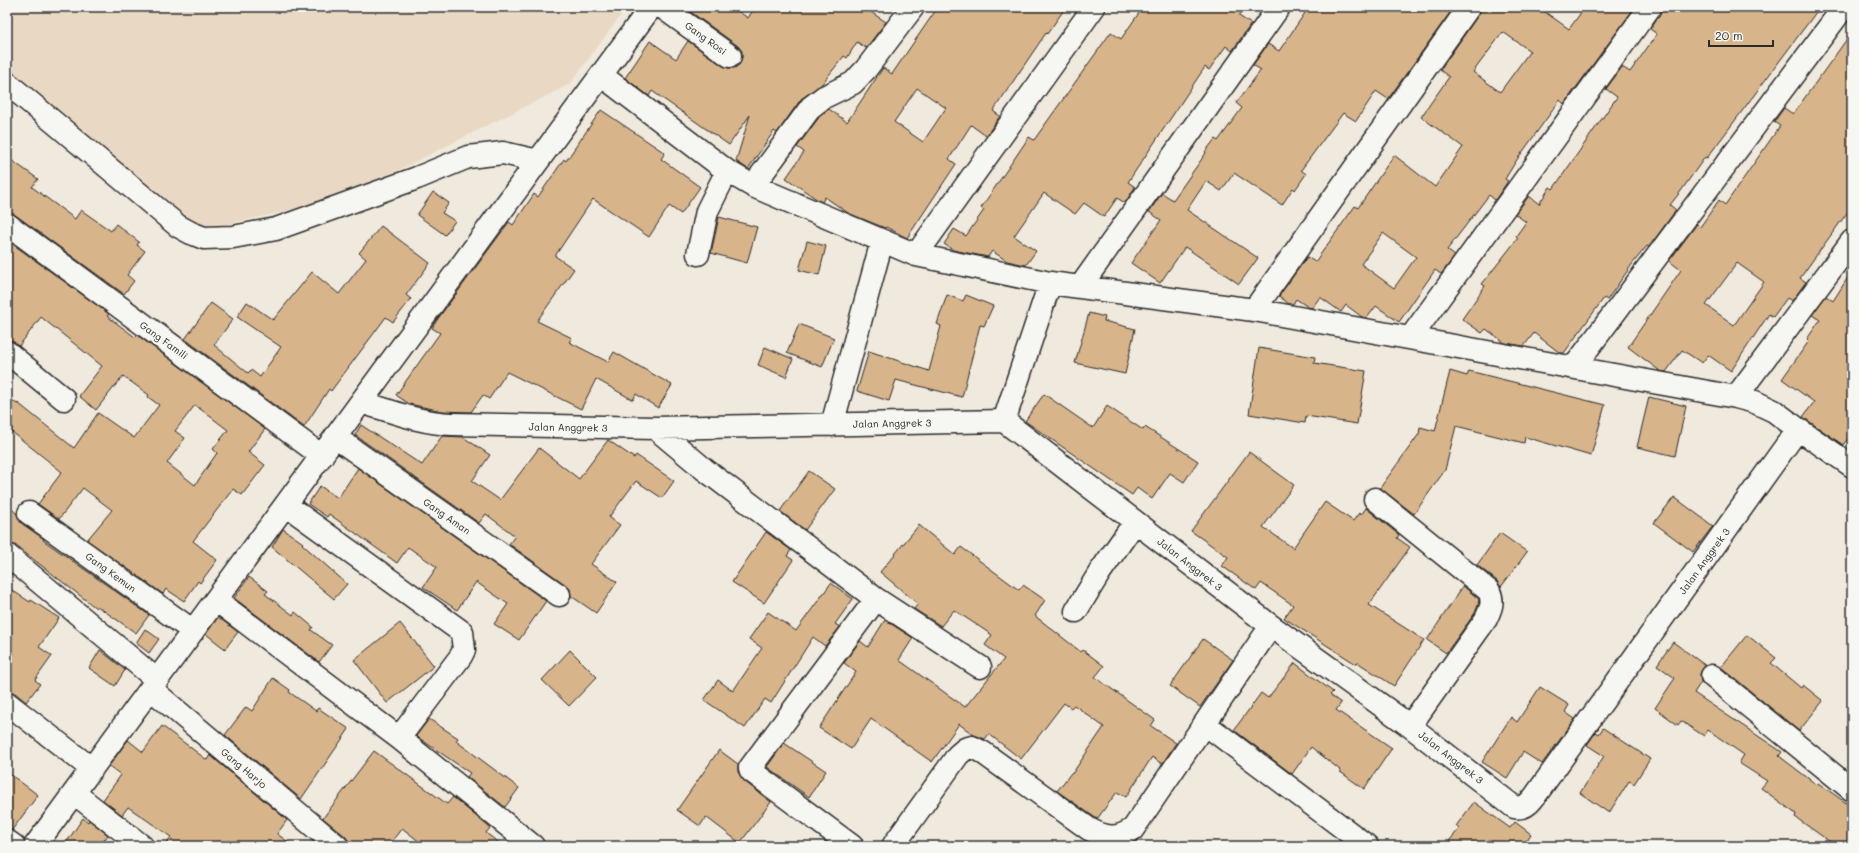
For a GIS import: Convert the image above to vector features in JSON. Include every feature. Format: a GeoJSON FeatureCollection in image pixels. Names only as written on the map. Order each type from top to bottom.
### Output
{"type":"FeatureCollection","features":[{"type":"Feature","properties":{"kind":"street"},"geometry":{"type":"LineString","coordinates":[[35,846],[651,7]]}},
{"type":"Feature","properties":{"kind":"street","name":"Gang Rosi"},"geometry":{"type":"LineString","coordinates":[[662,7],[730,56]]}},
{"type":"Feature","properties":{"kind":"street"},"geometry":{"type":"LineString","coordinates":[[753,186],[811,107],[824,97],[854,83],[913,7]]}},
{"type":"Feature","properties":{"kind":"street"},"geometry":{"type":"LineString","coordinates":[[916,255],[1094,7]]}},
{"type":"Feature","properties":{"kind":"street"},"geometry":{"type":"LineString","coordinates":[[1080,287],[1279,7]]}},
{"type":"Feature","properties":{"kind":"street"},"geometry":{"type":"LineString","coordinates":[[1254,310],[1469,7]]}},
{"type":"Feature","properties":{"kind":"street"},"geometry":{"type":"LineString","coordinates":[[1411,337],[1650,7]]}},
{"type":"Feature","properties":{"kind":"street"},"geometry":{"type":"LineString","coordinates":[[1574,367],[1844,7]]}},
{"type":"Feature","properties":{"kind":"street"},"geometry":{"type":"LineString","coordinates":[[601,75],[727,171],[753,186],[916,255],[1050,282],[1254,310],[1411,337],[1736,397],[1755,402],[1774,411],[1798,429],[1850,461]]}},
{"type":"Feature","properties":{"kind":"street"},"geometry":{"type":"LineString","coordinates":[[7,83],[178,226],[204,238],[233,237],[276,229],[468,158],[503,153],[538,161]]}},
{"type":"Feature","properties":{"kind":"street"},"geometry":{"type":"LineString","coordinates":[[698,254],[707,211],[727,171]]}},
{"type":"Feature","properties":{"kind":"street","name":"Gang Famili"},"geometry":{"type":"LineString","coordinates":[[7,224],[322,456]]}},
{"type":"Feature","properties":{"kind":"street"},"geometry":{"type":"LineString","coordinates":[[832,425],[882,241]]}},
{"type":"Feature","properties":{"kind":"street"},"geometry":{"type":"LineString","coordinates":[[1736,397],[1852,241]]}},
{"type":"Feature","properties":{"kind":"street"},"geometry":{"type":"LineString","coordinates":[[1004,421],[1050,282]]}},
{"type":"Feature","properties":{"kind":"street"},"geometry":{"type":"LineString","coordinates":[[7,352],[64,399]]}},
{"type":"Feature","properties":{"kind":"street","name":"Jalan Anggrek 3"},"geometry":{"type":"LineString","coordinates":[[361,402],[436,424],[655,428],[1004,421],[1271,626],[1410,726],[1514,807],[1520,808],[1530,803],[1798,429]]}},
{"type":"Feature","properties":{"kind":"street"},"geometry":{"type":"LineString","coordinates":[[655,428],[704,469],[876,599],[980,668]]}},
{"type":"Feature","properties":{"kind":"street","name":"Gang Aman"},"geometry":{"type":"LineString","coordinates":[[335,437],[559,595]]}},
{"type":"Feature","properties":{"kind":"street"},"geometry":{"type":"LineString","coordinates":[[1374,499],[1489,591],[1492,599],[1491,608],[1486,619],[1410,726]]}},
{"type":"Feature","properties":{"kind":"street"},"geometry":{"type":"LineString","coordinates":[[286,505],[462,632],[464,650],[461,656],[399,738]]}},
{"type":"Feature","properties":{"kind":"street","name":"Gang Kemun"},"geometry":{"type":"LineString","coordinates":[[29,514],[193,631]]}},
{"type":"Feature","properties":{"kind":"street"},"geometry":{"type":"LineString","coordinates":[[1076,611],[1100,572],[1136,522]]}},
{"type":"Feature","properties":{"kind":"street","name":"Gang Harjo"},"geometry":{"type":"LineString","coordinates":[[7,555],[337,846]]}},
{"type":"Feature","properties":{"kind":"street"},"geometry":{"type":"LineString","coordinates":[[852,846],[751,771],[750,768],[876,599]]}},
{"type":"Feature","properties":{"kind":"street"},"geometry":{"type":"LineString","coordinates":[[216,600],[399,738],[533,846]]}},
{"type":"Feature","properties":{"kind":"street"},"geometry":{"type":"LineString","coordinates":[[893,846],[958,756],[965,749],[972,747],[982,752],[1108,841],[1122,836],[1133,829],[1271,626]]}},
{"type":"Feature","properties":{"kind":"street"},"geometry":{"type":"LineString","coordinates":[[1712,676],[1852,790]]}},
{"type":"Feature","properties":{"kind":"street"},"geometry":{"type":"LineString","coordinates":[[7,703],[92,769]]}},
{"type":"Feature","properties":{"kind":"street"},"geometry":{"type":"LineString","coordinates":[[1205,724],[1367,846]]}},
{"type":"Feature","properties":{"kind":"street"},"geometry":{"type":"LineString","coordinates":[[74,793],[142,846]]}},
{"type":"Feature","properties":{"kind":"street"},"geometry":{"type":"LineString","coordinates":[[7,841],[14,846]]}},
{"type":"Feature","properties":{"kind":"shaded area"},"geometry":{"type":"Polygon","coordinates":[[[7,7],[627,7],[570,84],[339,200],[201,230],[7,76],[7,7]]]}},
{"type":"Feature","properties":{"kind":"building"},"geometry":{"type":"Polygon","coordinates":[[[690,7],[732,7],[748,18],[755,7],[863,7],[886,22],[866,48],[857,42],[847,58],[844,56],[821,85],[801,99],[777,133],[774,131],[748,169],[736,161],[750,115],[729,145],[652,91],[649,96],[625,78],[650,41],[676,59],[688,41],[723,66],[735,68],[740,64],[742,51],[738,46],[688,10],[690,7]]]}},
{"type":"Feature","properties":{"kind":"building"},"geometry":{"type":"Polygon","coordinates":[[[938,7],[1066,7],[1047,34],[1046,33],[993,111],[1000,116],[986,136],[971,125],[949,159],[956,164],[907,238],[886,227],[885,228],[848,213],[825,197],[822,202],[786,178],[804,152],[797,147],[820,116],[829,109],[847,122],[883,68],[892,74],[938,7]],[[917,88],[894,122],[923,142],[946,108],[917,88]]]}},
{"type":"Feature","properties":{"kind":"building"},"geometry":{"type":"Polygon","coordinates":[[[1143,7],[1245,7],[1239,16],[1251,24],[1232,51],[1226,46],[1209,70],[1205,67],[1128,182],[1135,187],[1125,203],[1117,198],[1104,217],[1084,203],[1075,214],[1044,193],[1014,236],[1036,251],[1026,265],[1007,261],[992,251],[988,257],[953,250],[944,244],[954,229],[966,236],[984,210],[981,208],[1029,137],[1034,140],[1111,32],[1121,39],[1143,7]]]}},
{"type":"Feature","properties":{"kind":"building"},"geometry":{"type":"Polygon","coordinates":[[[1309,7],[1454,7],[1388,99],[1376,91],[1356,121],[1343,113],[1301,170],[1306,174],[1295,190],[1293,188],[1282,205],[1234,173],[1221,191],[1206,181],[1187,210],[1258,258],[1239,284],[1185,247],[1160,283],[1131,263],[1161,220],[1149,212],[1162,193],[1173,200],[1206,153],[1205,152],[1215,139],[1218,141],[1242,108],[1236,103],[1261,70],[1253,65],[1268,44],[1279,51],[1309,7]]]}},
{"type":"Feature","properties":{"kind":"building"},"geometry":{"type":"Polygon","coordinates":[[[1481,7],[1538,7],[1569,29],[1585,7],[1635,7],[1564,104],[1560,100],[1516,161],[1505,179],[1508,181],[1495,200],[1489,195],[1447,250],[1455,256],[1441,274],[1435,270],[1399,322],[1376,306],[1367,318],[1362,317],[1346,305],[1341,312],[1320,297],[1312,308],[1296,299],[1293,304],[1289,304],[1279,296],[1307,257],[1315,262],[1355,206],[1358,208],[1394,155],[1435,187],[1463,147],[1421,117],[1449,77],[1440,70],[1479,14],[1481,7]],[[1503,32],[1473,72],[1500,92],[1530,51],[1503,32]],[[1383,233],[1361,264],[1394,288],[1416,257],[1383,233]]]}},
{"type":"Feature","properties":{"kind":"building"},"geometry":{"type":"Polygon","coordinates":[[[1662,7],[1820,7],[1670,205],[1676,210],[1649,247],[1647,246],[1633,263],[1607,300],[1604,298],[1564,353],[1560,353],[1534,333],[1524,346],[1505,343],[1486,329],[1482,333],[1462,319],[1485,286],[1482,284],[1518,238],[1516,236],[1526,222],[1515,214],[1529,196],[1539,204],[1550,187],[1553,189],[1617,97],[1606,89],[1622,67],[1630,72],[1657,34],[1650,29],[1660,14],[1662,7]]]}},
{"type":"Feature","properties":{"kind":"building"},"geometry":{"type":"Polygon","coordinates":[[[1852,32],[1852,206],[1800,278],[1806,282],[1792,301],[1787,298],[1773,317],[1769,314],[1731,371],[1708,355],[1702,363],[1682,350],[1666,372],[1660,371],[1628,347],[1681,270],[1669,261],[1697,224],[1700,227],[1719,200],[1725,205],[1780,126],[1774,122],[1784,108],[1793,114],[1852,32]],[[1737,263],[1706,305],[1734,325],[1764,282],[1737,263]]]}},
{"type":"Feature","properties":{"kind":"building"},"geometry":{"type":"Polygon","coordinates":[[[601,110],[665,153],[661,159],[700,187],[681,214],[669,206],[649,237],[593,199],[555,256],[574,269],[537,321],[572,338],[569,342],[608,362],[614,352],[672,385],[658,408],[636,394],[633,400],[596,379],[581,409],[507,372],[489,399],[483,395],[471,412],[442,411],[409,404],[396,395],[440,333],[432,328],[437,320],[509,222],[513,225],[534,194],[538,197],[564,159],[566,161],[601,110]]]}},
{"type":"Feature","properties":{"kind":"building"},"geometry":{"type":"Polygon","coordinates":[[[7,157],[38,179],[32,187],[75,219],[81,210],[111,231],[116,224],[139,242],[137,245],[145,251],[127,275],[134,281],[124,294],[14,214],[7,212],[7,157]]]}},
{"type":"Feature","properties":{"kind":"building"},"geometry":{"type":"Polygon","coordinates":[[[433,192],[449,203],[442,213],[455,221],[445,235],[417,215],[433,192]]]}},
{"type":"Feature","properties":{"kind":"building"},"geometry":{"type":"Polygon","coordinates":[[[719,217],[757,227],[747,263],[711,253],[719,217]]]}},
{"type":"Feature","properties":{"kind":"building"},"geometry":{"type":"Polygon","coordinates":[[[381,226],[430,263],[406,295],[411,299],[393,322],[386,317],[331,391],[329,389],[304,427],[185,339],[211,303],[233,319],[214,345],[248,373],[251,370],[260,377],[281,347],[237,317],[247,302],[273,320],[312,272],[339,294],[366,259],[359,253],[381,226]]]}},
{"type":"Feature","properties":{"kind":"building"},"geometry":{"type":"Polygon","coordinates":[[[7,240],[109,314],[107,316],[135,337],[137,335],[265,429],[248,452],[265,465],[242,495],[233,489],[193,541],[217,560],[200,583],[198,581],[184,601],[166,589],[163,594],[87,540],[112,510],[83,488],[59,519],[38,504],[62,472],[7,428],[7,396],[17,404],[18,403],[74,448],[98,413],[134,438],[159,405],[148,397],[149,395],[123,376],[96,410],[79,396],[102,366],[41,317],[19,346],[7,337],[7,240]],[[195,405],[175,431],[185,438],[167,463],[195,485],[217,453],[213,449],[228,430],[195,405]]]}},
{"type":"Feature","properties":{"kind":"building"},"geometry":{"type":"Polygon","coordinates":[[[807,241],[826,246],[819,275],[799,270],[807,241]]]}},
{"type":"Feature","properties":{"kind":"building"},"geometry":{"type":"Polygon","coordinates":[[[1852,271],[1852,433],[1843,445],[1803,417],[1814,402],[1782,379],[1809,341],[1807,339],[1820,320],[1812,315],[1826,296],[1833,301],[1852,271]]]}},
{"type":"Feature","properties":{"kind":"building"},"geometry":{"type":"Polygon","coordinates":[[[947,295],[963,301],[966,295],[993,306],[984,326],[980,325],[962,397],[896,380],[889,401],[857,391],[869,351],[929,371],[941,326],[937,324],[947,295]]]}},
{"type":"Feature","properties":{"kind":"building"},"geometry":{"type":"Polygon","coordinates":[[[1089,313],[1105,317],[1104,321],[1135,329],[1125,374],[1075,363],[1089,313]]]}},
{"type":"Feature","properties":{"kind":"building"},"geometry":{"type":"Polygon","coordinates":[[[799,324],[834,338],[822,367],[787,353],[799,324]]]}},
{"type":"Feature","properties":{"kind":"building"},"geometry":{"type":"Polygon","coordinates":[[[765,347],[793,359],[786,377],[758,365],[765,347]]]}},
{"type":"Feature","properties":{"kind":"building"},"geometry":{"type":"Polygon","coordinates":[[[1259,348],[1315,357],[1314,363],[1366,371],[1357,424],[1306,416],[1305,423],[1249,414],[1259,348]]]}},
{"type":"Feature","properties":{"kind":"building"},"geometry":{"type":"Polygon","coordinates":[[[1450,371],[1467,376],[1469,371],[1605,405],[1591,456],[1525,437],[1524,443],[1456,426],[1445,470],[1414,514],[1380,488],[1419,434],[1420,427],[1435,431],[1450,371]]]}},
{"type":"Feature","properties":{"kind":"building"},"geometry":{"type":"Polygon","coordinates":[[[1044,394],[1093,428],[1107,406],[1143,430],[1145,427],[1198,461],[1184,482],[1170,473],[1152,499],[1137,488],[1132,495],[1025,421],[1044,394]]]}},
{"type":"Feature","properties":{"kind":"building"},"geometry":{"type":"Polygon","coordinates":[[[1649,397],[1686,406],[1675,456],[1637,447],[1649,397]]]}},
{"type":"Feature","properties":{"kind":"building"},"geometry":{"type":"Polygon","coordinates":[[[361,425],[422,465],[442,436],[463,437],[490,455],[472,481],[500,500],[539,448],[579,479],[608,440],[634,458],[636,455],[674,481],[662,498],[636,481],[609,517],[620,525],[591,564],[617,582],[596,613],[571,596],[570,589],[566,585],[509,544],[515,536],[486,514],[479,523],[355,435],[361,425]]]}},
{"type":"Feature","properties":{"kind":"building"},"geometry":{"type":"Polygon","coordinates":[[[1249,452],[1294,485],[1263,527],[1293,548],[1325,502],[1353,521],[1359,513],[1361,515],[1366,508],[1399,535],[1397,538],[1410,547],[1369,605],[1424,640],[1394,686],[1357,662],[1356,664],[1284,618],[1293,605],[1261,583],[1256,590],[1222,566],[1228,557],[1191,531],[1249,452]]]}},
{"type":"Feature","properties":{"kind":"building"},"geometry":{"type":"Polygon","coordinates":[[[358,468],[546,601],[519,640],[494,624],[508,604],[476,582],[457,610],[423,587],[437,567],[408,547],[397,563],[329,514],[327,517],[308,504],[320,486],[338,498],[358,468]]]}},
{"type":"Feature","properties":{"kind":"building"},"geometry":{"type":"Polygon","coordinates":[[[809,471],[835,489],[805,530],[780,511],[809,471]]]}},
{"type":"Feature","properties":{"kind":"building"},"geometry":{"type":"Polygon","coordinates":[[[1674,497],[1713,526],[1693,552],[1654,523],[1674,497]]]}},
{"type":"Feature","properties":{"kind":"building"},"geometry":{"type":"Polygon","coordinates":[[[7,504],[17,514],[21,523],[149,615],[136,633],[97,606],[96,608],[15,545],[7,543],[7,504]]]}},
{"type":"Feature","properties":{"kind":"building"},"geometry":{"type":"Polygon","coordinates":[[[919,525],[955,555],[961,547],[1019,590],[1023,585],[1045,600],[1035,616],[1081,652],[1083,650],[1104,666],[1095,677],[1155,720],[1151,726],[1176,743],[1162,764],[1152,757],[1126,797],[1117,792],[1097,819],[1057,791],[1071,773],[1072,774],[1104,727],[1074,705],[1071,708],[1064,703],[1021,759],[989,734],[985,739],[974,735],[959,724],[932,762],[871,719],[851,749],[819,728],[856,672],[844,663],[860,641],[868,647],[885,620],[913,638],[899,660],[965,707],[1004,659],[985,645],[992,635],[954,610],[941,626],[914,609],[918,604],[880,572],[919,525]]]}},
{"type":"Feature","properties":{"kind":"building"},"geometry":{"type":"Polygon","coordinates":[[[283,529],[303,543],[302,544],[347,584],[334,599],[272,547],[283,529]]]}},
{"type":"Feature","properties":{"kind":"building"},"geometry":{"type":"Polygon","coordinates":[[[766,532],[791,550],[787,556],[793,560],[764,603],[732,582],[766,532]]]}},
{"type":"Feature","properties":{"kind":"building"},"geometry":{"type":"Polygon","coordinates":[[[1500,533],[1527,552],[1501,587],[1497,581],[1477,565],[1500,533]]]}},
{"type":"Feature","properties":{"kind":"building"},"geometry":{"type":"Polygon","coordinates":[[[249,577],[268,591],[265,594],[293,615],[295,612],[313,627],[311,630],[332,645],[319,662],[234,598],[249,577]]]}},
{"type":"Feature","properties":{"kind":"building"},"geometry":{"type":"Polygon","coordinates":[[[831,583],[853,599],[835,624],[840,627],[825,646],[813,637],[771,703],[765,699],[745,728],[704,700],[718,680],[733,691],[762,648],[749,639],[768,612],[796,631],[831,583]]]}},
{"type":"Feature","properties":{"kind":"building"},"geometry":{"type":"Polygon","coordinates":[[[1463,586],[1479,599],[1478,605],[1475,613],[1446,653],[1427,640],[1463,586]]]}},
{"type":"Feature","properties":{"kind":"building"},"geometry":{"type":"Polygon","coordinates":[[[7,587],[59,618],[39,647],[52,656],[35,680],[40,684],[26,702],[15,693],[7,691],[7,587]]]}},
{"type":"Feature","properties":{"kind":"building"},"geometry":{"type":"Polygon","coordinates":[[[218,617],[238,632],[225,649],[206,634],[218,617]]]}},
{"type":"Feature","properties":{"kind":"building"},"geometry":{"type":"Polygon","coordinates":[[[400,623],[434,666],[387,703],[354,660],[400,623]]]}},
{"type":"Feature","properties":{"kind":"building"},"geometry":{"type":"Polygon","coordinates":[[[145,629],[159,639],[149,653],[136,643],[145,629]]]}},
{"type":"Feature","properties":{"kind":"building"},"geometry":{"type":"Polygon","coordinates":[[[1747,635],[1776,658],[1771,663],[1801,688],[1803,685],[1823,701],[1799,731],[1721,667],[1747,635]]]}},
{"type":"Feature","properties":{"kind":"building"},"geometry":{"type":"Polygon","coordinates":[[[1203,639],[1233,660],[1200,707],[1170,686],[1203,639]]]}},
{"type":"Feature","properties":{"kind":"building"},"geometry":{"type":"Polygon","coordinates":[[[1673,642],[1706,666],[1700,674],[1701,682],[1694,693],[1782,752],[1779,756],[1817,785],[1818,783],[1852,807],[1852,846],[1836,846],[1795,817],[1796,814],[1761,788],[1767,781],[1739,763],[1744,755],[1708,730],[1704,736],[1681,721],[1678,725],[1655,708],[1675,678],[1657,665],[1673,642]]]}},
{"type":"Feature","properties":{"kind":"building"},"geometry":{"type":"Polygon","coordinates":[[[100,650],[125,670],[115,686],[89,668],[100,650]]]}},
{"type":"Feature","properties":{"kind":"building"},"geometry":{"type":"Polygon","coordinates":[[[570,650],[597,677],[569,706],[542,680],[570,650]]]}},
{"type":"Feature","properties":{"kind":"building"},"geometry":{"type":"Polygon","coordinates":[[[1295,663],[1333,692],[1330,695],[1341,703],[1336,710],[1392,748],[1364,789],[1339,771],[1340,770],[1311,747],[1292,774],[1234,730],[1261,693],[1268,698],[1295,663]]]}},
{"type":"Feature","properties":{"kind":"building"},"geometry":{"type":"Polygon","coordinates":[[[273,678],[290,690],[289,692],[316,711],[318,708],[349,729],[301,799],[225,735],[246,707],[252,711],[273,678]]]}},
{"type":"Feature","properties":{"kind":"building"},"geometry":{"type":"Polygon","coordinates":[[[1540,687],[1569,705],[1565,712],[1575,719],[1542,764],[1523,752],[1507,778],[1482,762],[1511,717],[1517,722],[1540,687]]]}},
{"type":"Feature","properties":{"kind":"building"},"geometry":{"type":"Polygon","coordinates":[[[429,719],[458,738],[456,741],[519,788],[505,807],[467,777],[470,773],[416,736],[429,719]]]}},
{"type":"Feature","properties":{"kind":"building"},"geometry":{"type":"Polygon","coordinates":[[[162,726],[207,760],[210,755],[287,820],[277,834],[294,846],[164,846],[171,837],[128,807],[122,815],[103,800],[121,775],[109,766],[128,740],[143,752],[162,726]]]}},
{"type":"Feature","properties":{"kind":"building"},"geometry":{"type":"Polygon","coordinates":[[[1603,728],[1650,759],[1634,784],[1629,781],[1609,813],[1580,793],[1604,756],[1587,745],[1596,732],[1599,734],[1603,728]]]}},
{"type":"Feature","properties":{"kind":"building"},"geometry":{"type":"Polygon","coordinates":[[[784,743],[826,771],[809,797],[767,767],[784,743]]]}},
{"type":"Feature","properties":{"kind":"building"},"geometry":{"type":"Polygon","coordinates":[[[719,750],[738,764],[738,772],[744,781],[771,802],[740,843],[706,817],[700,826],[677,810],[719,750]]]}},
{"type":"Feature","properties":{"kind":"building"},"geometry":{"type":"Polygon","coordinates":[[[374,751],[447,804],[453,797],[490,828],[486,833],[503,846],[425,846],[402,828],[388,846],[353,846],[345,836],[323,818],[374,751]]]}},
{"type":"Feature","properties":{"kind":"building"},"geometry":{"type":"Polygon","coordinates":[[[7,772],[38,795],[12,830],[7,829],[7,772]]]}},
{"type":"Feature","properties":{"kind":"building"},"geometry":{"type":"Polygon","coordinates":[[[1474,802],[1510,828],[1515,822],[1531,834],[1527,840],[1535,846],[1445,846],[1459,829],[1456,826],[1474,802]]]}},
{"type":"Feature","properties":{"kind":"building"},"geometry":{"type":"Polygon","coordinates":[[[83,818],[88,822],[89,820],[108,835],[100,846],[64,846],[83,818]]]}}]}
